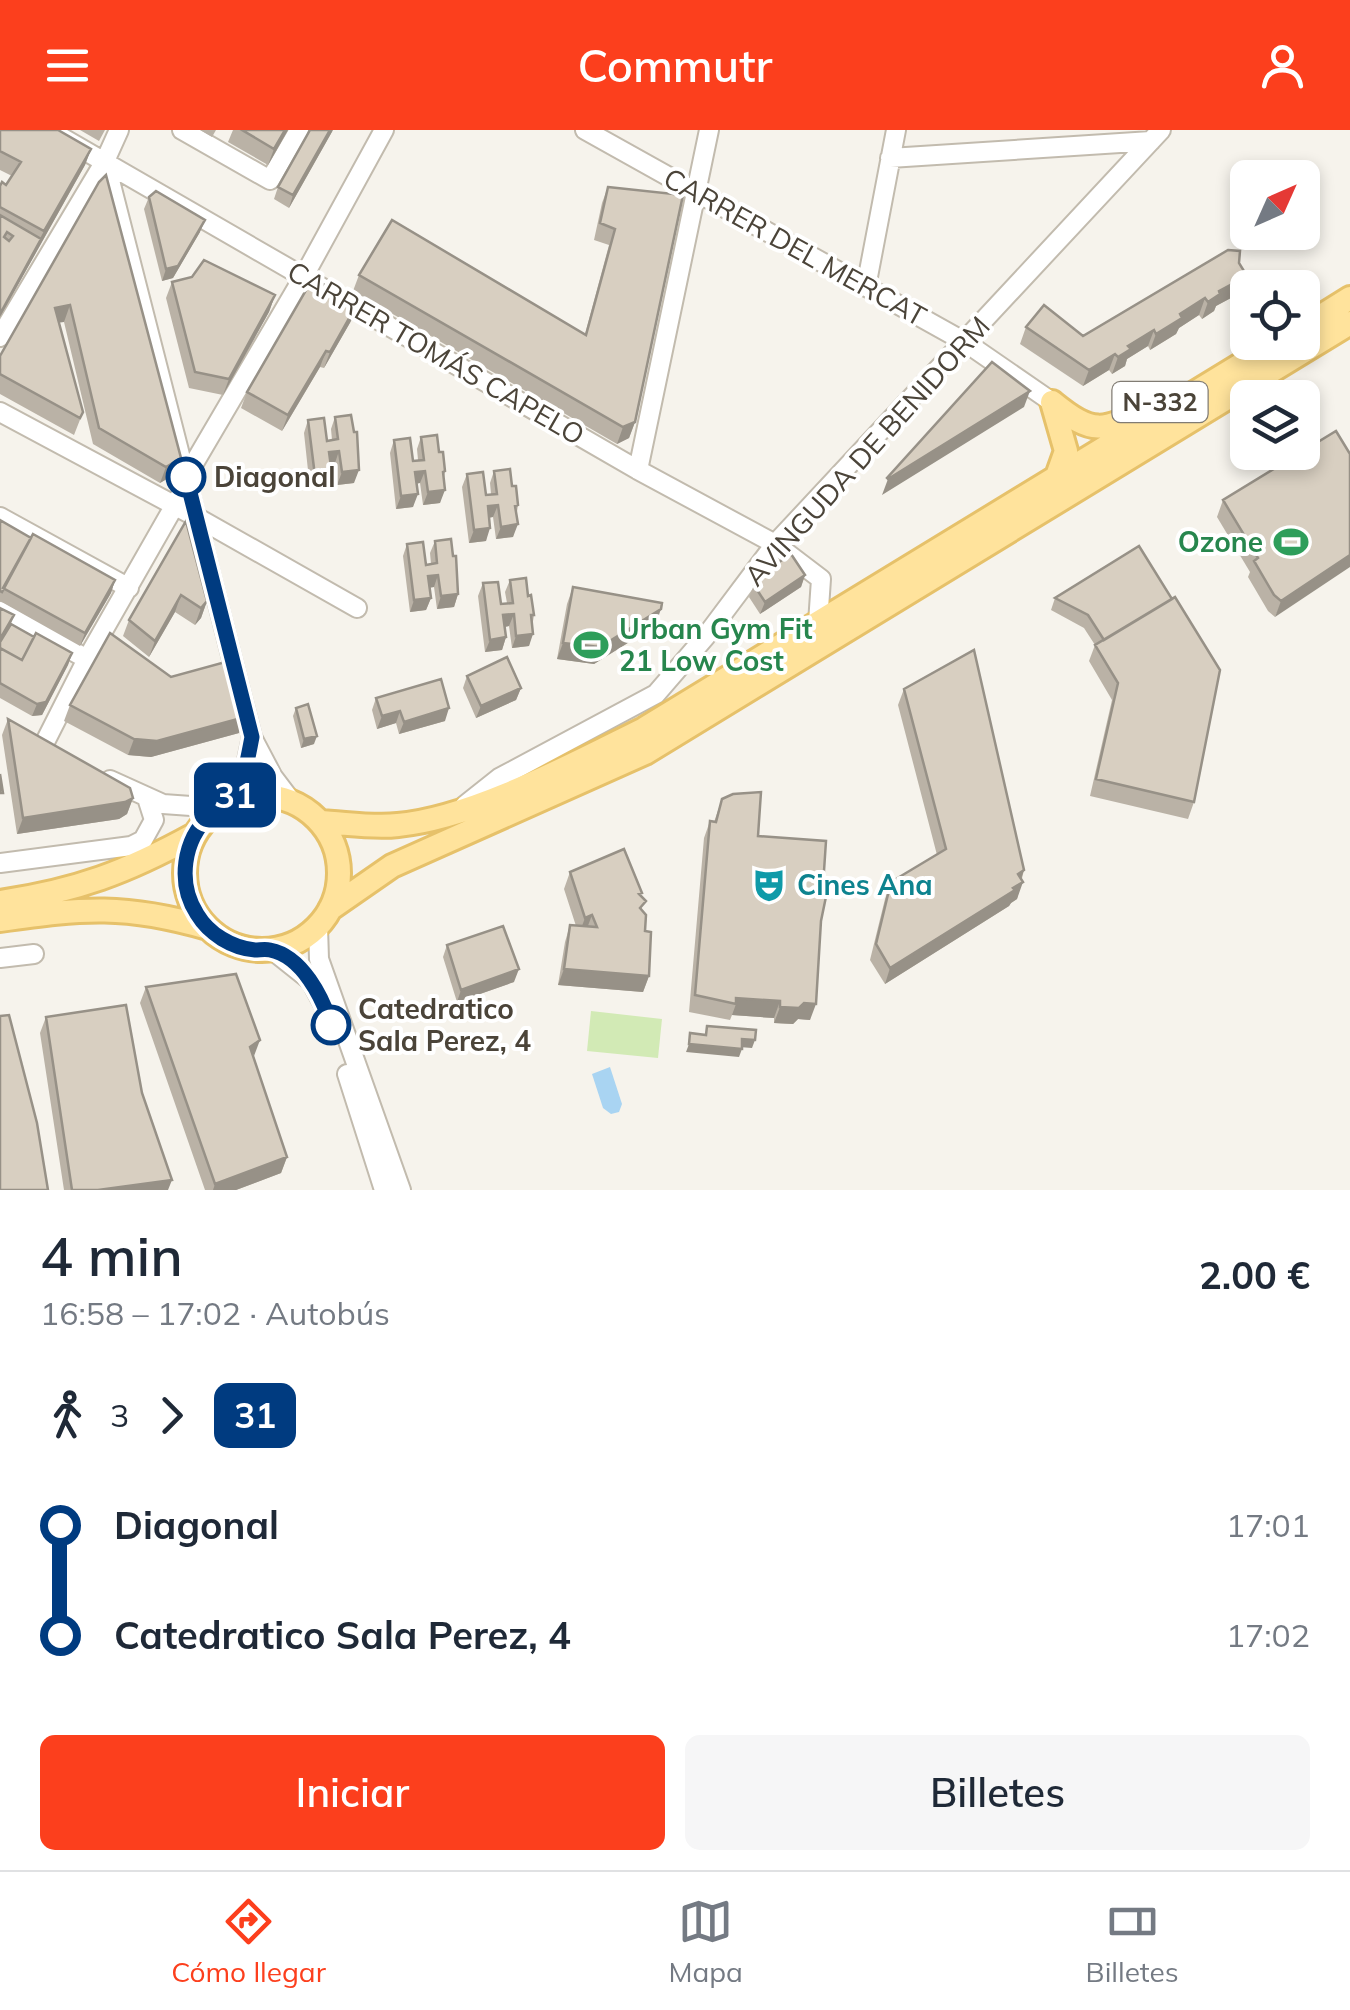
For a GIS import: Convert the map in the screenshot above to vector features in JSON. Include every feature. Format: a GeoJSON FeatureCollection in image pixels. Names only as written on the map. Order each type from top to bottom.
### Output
{"type":"FeatureCollection","features":[{"type":"Feature","properties":{"kind":"main road"},"geometry":{"type":"LineString","coordinates":[[1320,317],[1350,298]]}},
{"type":"Feature","properties":{"kind":"main road"},"geometry":{"type":"LineString","coordinates":[[0,920],[113,908],[168,916],[208,928],[238,946],[272,950],[304,938],[392,866],[646,753],[1350,323]]}},
{"type":"Feature","properties":{"kind":"main road","name":"N-332"},"geometry":{"type":"LineString","coordinates":[[1052,402],[1079,422],[1098,429],[1244,360]]}},
{"type":"Feature","properties":{"kind":"main road"},"geometry":{"type":"LineString","coordinates":[[320,822],[396,826],[454,812],[561,770],[644,728],[1250,360]]}},
{"type":"Feature","properties":{"kind":"main road"},"geometry":{"type":"LineString","coordinates":[[1052,402],[1066,450],[1056,479]]}},
{"type":"Feature","properties":{"kind":"main road"},"geometry":{"type":"LineString","coordinates":[[0,902],[50,895],[110,877],[194,836],[226,805],[262,796],[292,802],[320,822],[330,837],[339,873],[324,918]]}},
{"type":"Feature","properties":{"kind":"main road"},"geometry":{"type":"LineString","coordinates":[[194,836],[184,868],[185,884],[197,915],[208,928]]}},
{"type":"Feature","properties":{"kind":"street","name":"CARRER TOMÁS CAPELO"},"geometry":{"type":"LineString","coordinates":[[49,130],[638,470],[775,544],[821,578],[818,623]]}},
{"type":"Feature","properties":{"kind":"street"},"geometry":{"type":"LineString","coordinates":[[0,338],[105,161],[119,130]]}},
{"type":"Feature","properties":{"kind":"street"},"geometry":{"type":"LineString","coordinates":[[182,130],[270,180],[299,130]]}},
{"type":"Feature","properties":{"kind":"street"},"geometry":{"type":"LineString","coordinates":[[214,148],[225,130]]}},
{"type":"Feature","properties":{"kind":"street"},"geometry":{"type":"LineString","coordinates":[[44,746],[87,659],[384,130]]}},
{"type":"Feature","properties":{"kind":"street","name":"CARRER DEL MERCAT"},"geometry":{"type":"LineString","coordinates":[[585,130],[965,342],[1052,402]]}},
{"type":"Feature","properties":{"kind":"street"},"geometry":{"type":"LineString","coordinates":[[638,470],[709,130]]}},
{"type":"Feature","properties":{"kind":"street"},"geometry":{"type":"LineString","coordinates":[[866,287],[896,130]]}},
{"type":"Feature","properties":{"kind":"street"},"geometry":{"type":"LineString","coordinates":[[890,158],[1156,135]]}},
{"type":"Feature","properties":{"kind":"street","name":"AVINGUDA DE BENIDORM"},"geometry":{"type":"LineString","coordinates":[[454,812],[500,778],[656,694],[706,636],[775,544],[1156,135]]}},
{"type":"Feature","properties":{"kind":"street"},"geometry":{"type":"LineString","coordinates":[[105,161],[252,737],[273,777],[292,802]]}},
{"type":"Feature","properties":{"kind":"street"},"geometry":{"type":"LineString","coordinates":[[0,412],[356,608]]}},
{"type":"Feature","properties":{"kind":"street"},"geometry":{"type":"LineString","coordinates":[[0,516],[129,588]]}},
{"type":"Feature","properties":{"kind":"street"},"geometry":{"type":"LineString","coordinates":[[0,611],[87,659]]}},
{"type":"Feature","properties":{"kind":"street"},"geometry":{"type":"LineString","coordinates":[[95,772],[163,804],[226,805],[244,775],[252,737]]}},
{"type":"Feature","properties":{"kind":"street"},"geometry":{"type":"LineString","coordinates":[[0,863],[130,846],[143,840],[154,820],[147,798]]}},
{"type":"Feature","properties":{"kind":"street"},"geometry":{"type":"LineString","coordinates":[[324,918],[319,959],[401,1190]]}},
{"type":"Feature","properties":{"kind":"street"},"geometry":{"type":"LineString","coordinates":[[272,950],[311,981],[325,1006],[384,1190]]}},
{"type":"Feature","properties":{"kind":"street"},"geometry":{"type":"LineString","coordinates":[[0,958],[34,954]]}},
{"type":"Feature","properties":{"kind":"green space"},"geometry":{"type":"Polygon","coordinates":[[[591,1011],[662,1019],[658,1058],[587,1051],[591,1011]]]}},
{"type":"Feature","properties":{"kind":"water"},"geometry":{"type":"Polygon","coordinates":[[[610,1067],[622,1104],[619,1112],[611,1114],[603,1108],[592,1074],[610,1067]]]}},
{"type":"Feature","properties":{"kind":"building"},"geometry":{"type":"Polygon","coordinates":[[[0,130],[58,130],[91,149],[44,231],[0,207],[0,186],[2,182],[6,185],[21,162],[0,151],[0,130]]]}},
{"type":"Feature","properties":{"kind":"building"},"geometry":{"type":"Polygon","coordinates":[[[242,130],[285,130],[274,149],[242,130]]]}},
{"type":"Feature","properties":{"kind":"building"},"geometry":{"type":"Polygon","coordinates":[[[310,130],[330,130],[293,195],[278,187],[310,130]]]}},
{"type":"Feature","properties":{"kind":"building"},"geometry":{"type":"Polygon","coordinates":[[[106,175],[181,458],[166,467],[99,428],[70,305],[55,308],[83,412],[80,418],[0,374],[0,356],[106,175]]]}},
{"type":"Feature","properties":{"kind":"building"},"geometry":{"type":"Polygon","coordinates":[[[608,187],[683,195],[635,422],[623,427],[359,275],[392,220],[586,335],[615,229],[600,223],[608,187]]]}},
{"type":"Feature","properties":{"kind":"building"},"geometry":{"type":"Polygon","coordinates":[[[156,191],[205,220],[178,266],[166,269],[149,197],[156,191]]]}},
{"type":"Feature","properties":{"kind":"building"},"geometry":{"type":"Polygon","coordinates":[[[0,215],[41,239],[0,314],[0,215]]]}},
{"type":"Feature","properties":{"kind":"building"},"geometry":{"type":"Polygon","coordinates":[[[1228,250],[1240,251],[1239,263],[1243,270],[1230,270],[1230,285],[1220,294],[1208,302],[1205,298],[1180,314],[1182,318],[1156,334],[1154,330],[1118,357],[1115,354],[1089,370],[1026,327],[1044,305],[1083,336],[1228,250]]]}},
{"type":"Feature","properties":{"kind":"building"},"geometry":{"type":"Polygon","coordinates":[[[204,260],[275,295],[229,379],[195,372],[172,282],[192,277],[204,260]]]}},
{"type":"Feature","properties":{"kind":"building"},"geometry":{"type":"Polygon","coordinates":[[[313,278],[357,304],[288,415],[247,392],[313,278]]]}},
{"type":"Feature","properties":{"kind":"building"},"geometry":{"type":"Polygon","coordinates":[[[992,362],[1030,391],[888,479],[887,478],[992,362]]]}},
{"type":"Feature","properties":{"kind":"building"},"geometry":{"type":"Polygon","coordinates":[[[351,415],[357,432],[359,470],[342,472],[339,451],[329,452],[332,474],[315,476],[308,420],[324,418],[327,441],[338,439],[335,417],[351,415]]]}},
{"type":"Feature","properties":{"kind":"building","name":"Ozone"},"geometry":{"type":"Polygon","coordinates":[[[1336,431],[1350,454],[1350,555],[1281,601],[1254,561],[1258,558],[1223,500],[1272,470],[1320,470],[1320,441],[1336,431]]]}},
{"type":"Feature","properties":{"kind":"building"},"geometry":{"type":"Polygon","coordinates":[[[437,435],[439,452],[443,452],[445,490],[428,492],[425,471],[415,472],[418,494],[401,496],[394,440],[410,438],[413,461],[424,460],[421,437],[437,435]]]}},
{"type":"Feature","properties":{"kind":"building"},"geometry":{"type":"Polygon","coordinates":[[[510,469],[512,486],[516,486],[518,524],[501,527],[498,505],[488,506],[490,528],[474,530],[467,474],[483,472],[486,495],[497,494],[494,471],[510,469]]]}},
{"type":"Feature","properties":{"kind":"building"},"geometry":{"type":"Polygon","coordinates":[[[0,520],[31,538],[2,592],[0,591],[0,520]]]}},
{"type":"Feature","properties":{"kind":"building"},"geometry":{"type":"Polygon","coordinates":[[[186,521],[207,601],[201,608],[181,595],[155,641],[129,620],[186,521]]]}},
{"type":"Feature","properties":{"kind":"building"},"geometry":{"type":"Polygon","coordinates":[[[33,534],[115,580],[85,633],[3,588],[33,534]]]}},
{"type":"Feature","properties":{"kind":"building"},"geometry":{"type":"Polygon","coordinates":[[[451,539],[458,594],[441,596],[438,575],[428,576],[431,598],[414,600],[407,544],[423,542],[426,565],[437,563],[435,541],[451,539]]]}},
{"type":"Feature","properties":{"kind":"building"},"geometry":{"type":"Polygon","coordinates":[[[1139,546],[1172,599],[1104,640],[1088,615],[1055,598],[1139,546]]]}},
{"type":"Feature","properties":{"kind":"building"},"geometry":{"type":"Polygon","coordinates":[[[791,554],[805,575],[765,602],[754,585],[766,571],[791,554]]]}},
{"type":"Feature","properties":{"kind":"building"},"geometry":{"type":"Polygon","coordinates":[[[526,578],[534,615],[533,634],[516,636],[514,614],[503,615],[506,637],[490,640],[483,583],[498,582],[501,604],[513,603],[510,580],[526,578]]]}},
{"type":"Feature","properties":{"kind":"building","name":"Urban Gym Fit 21 Low Cost"},"geometry":{"type":"Polygon","coordinates":[[[573,587],[662,603],[661,609],[600,647],[563,643],[573,587]]]}},
{"type":"Feature","properties":{"kind":"building"},"geometry":{"type":"Polygon","coordinates":[[[1175,597],[1220,670],[1194,802],[1096,779],[1118,683],[1095,645],[1175,597]]]}},
{"type":"Feature","properties":{"kind":"building"},"geometry":{"type":"Polygon","coordinates":[[[0,608],[14,615],[0,639],[0,608]]]}},
{"type":"Feature","properties":{"kind":"building"},"geometry":{"type":"Polygon","coordinates":[[[11,624],[34,637],[22,660],[0,648],[11,624]]]}},
{"type":"Feature","properties":{"kind":"building"},"geometry":{"type":"Polygon","coordinates":[[[36,633],[72,653],[46,702],[37,704],[0,683],[0,648],[22,660],[36,633]]]}},
{"type":"Feature","properties":{"kind":"building"},"geometry":{"type":"Polygon","coordinates":[[[110,633],[171,677],[229,661],[245,717],[157,741],[134,739],[70,705],[110,633]]]}},
{"type":"Feature","properties":{"kind":"building"},"geometry":{"type":"Polygon","coordinates":[[[974,650],[1024,870],[1018,874],[1023,882],[890,968],[876,944],[891,882],[946,849],[904,689],[974,650]]]}},
{"type":"Feature","properties":{"kind":"building"},"geometry":{"type":"Polygon","coordinates":[[[507,657],[521,688],[481,706],[467,676],[507,657]]]}},
{"type":"Feature","properties":{"kind":"building"},"geometry":{"type":"Polygon","coordinates":[[[441,679],[449,708],[404,722],[400,711],[382,716],[376,698],[441,679]]]}},
{"type":"Feature","properties":{"kind":"building"},"geometry":{"type":"Polygon","coordinates":[[[308,704],[317,736],[304,739],[296,708],[308,704]]]}},
{"type":"Feature","properties":{"kind":"building"},"geometry":{"type":"Polygon","coordinates":[[[8,719],[130,788],[133,798],[23,818],[8,719]]]}},
{"type":"Feature","properties":{"kind":"building"},"geometry":{"type":"Polygon","coordinates":[[[761,792],[758,836],[826,841],[823,886],[828,887],[821,921],[816,1004],[804,1003],[799,1008],[780,1007],[780,1001],[736,998],[736,1004],[695,995],[710,821],[716,822],[722,799],[761,792]]]}},
{"type":"Feature","properties":{"kind":"building"},"geometry":{"type":"Polygon","coordinates":[[[624,849],[642,893],[639,894],[646,901],[640,908],[646,915],[645,931],[651,932],[649,976],[564,969],[570,925],[597,927],[592,915],[585,918],[570,872],[624,849]]]}},
{"type":"Feature","properties":{"kind":"building"},"geometry":{"type":"Polygon","coordinates":[[[503,926],[519,969],[461,990],[447,945],[503,926]]]}},
{"type":"Feature","properties":{"kind":"building"},"geometry":{"type":"Polygon","coordinates":[[[236,974],[260,1040],[250,1047],[287,1157],[215,1184],[146,987],[236,974]]]}},
{"type":"Feature","properties":{"kind":"building"},"geometry":{"type":"Polygon","coordinates":[[[126,1005],[142,1093],[172,1180],[72,1190],[46,1017],[126,1005]]]}},
{"type":"Feature","properties":{"kind":"building"},"geometry":{"type":"Polygon","coordinates":[[[9,1015],[37,1123],[48,1190],[0,1190],[0,1016],[9,1015]]]}},
{"type":"Feature","properties":{"kind":"building"},"geometry":{"type":"Polygon","coordinates":[[[707,1026],[756,1030],[755,1040],[742,1039],[742,1049],[689,1044],[690,1033],[706,1035],[707,1026]]]}},
{"type":"Feature","properties":{"kind":"bus line","name":"31"},"geometry":{"type":"LineString","coordinates":[[186,477],[252,737],[244,775],[232,801],[209,816],[194,836],[184,868],[185,884],[197,915],[222,939],[255,950],[272,950],[295,965],[311,981],[331,1025]]}},
{"type":"Feature","properties":{"kind":"place","name":"Diagonal"},"geometry":{"type":"Point","coordinates":[186,477]}},
{"type":"Feature","properties":{"kind":"place","name":"Ozone"},"geometry":{"type":"Point","coordinates":[1291,542]}},
{"type":"Feature","properties":{"kind":"place","name":"Urban Gym Fit 21 Low Cost"},"geometry":{"type":"Point","coordinates":[591,645]}},
{"type":"Feature","properties":{"kind":"place","name":"Cines Ana"},"geometry":{"type":"Point","coordinates":[769,885]}},
{"type":"Feature","properties":{"kind":"place","name":"Catedratico Sala Perez, 4"},"geometry":{"type":"Point","coordinates":[331,1025]}}]}
